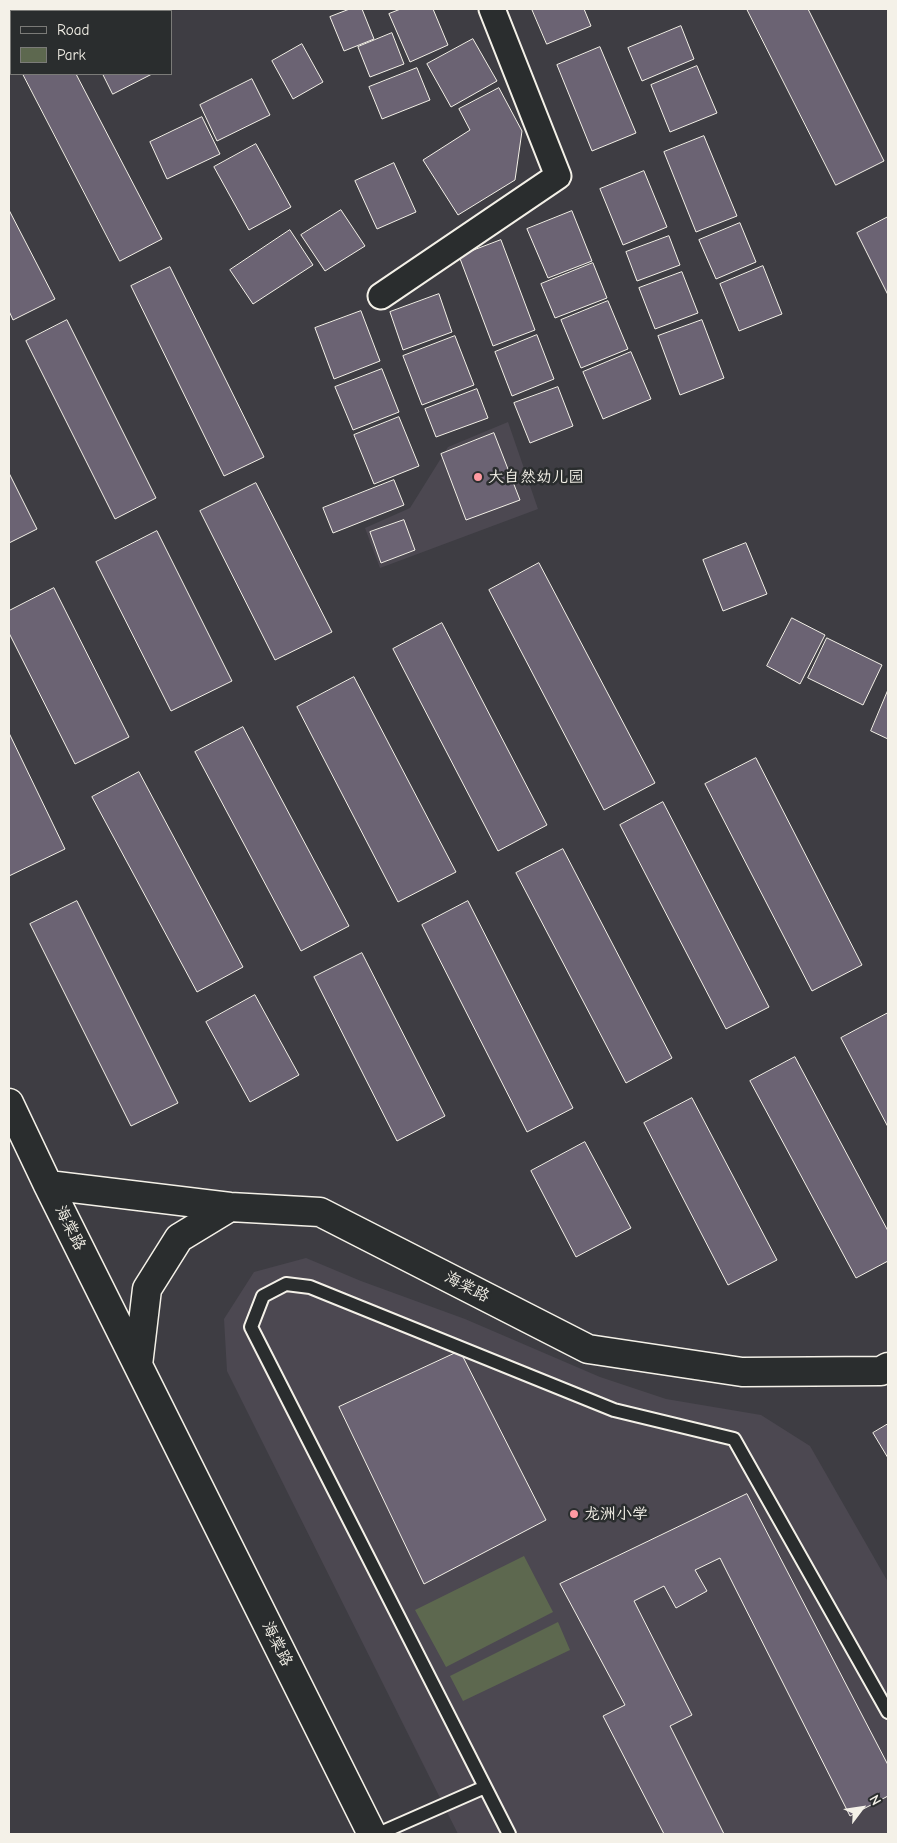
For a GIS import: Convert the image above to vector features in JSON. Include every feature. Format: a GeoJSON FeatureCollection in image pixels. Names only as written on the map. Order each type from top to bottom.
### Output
{"type":"FeatureCollection","features":[{"type":"Feature","properties":{"kind":"street"},"geometry":{"type":"LineString","coordinates":[[381,296],[558,176],[492,9]]}},
{"type":"Feature","properties":{"kind":"street","name":"海棠路"},"geometry":{"type":"LineString","coordinates":[[9,1103],[48,1185],[372,1834]]}},
{"type":"Feature","properties":{"kind":"street","name":"海棠路"},"geometry":{"type":"LineString","coordinates":[[48,1185],[230,1207],[320,1212],[588,1349],[742,1372],[881,1371],[888,1367]]}},
{"type":"Feature","properties":{"kind":"street"},"geometry":{"type":"LineString","coordinates":[[138,1365],[147,1289],[179,1238],[230,1207]]}},
{"type":"Feature","properties":{"kind":"lane"},"geometry":{"type":"LineString","coordinates":[[509,1834],[251,1326],[263,1296],[286,1284],[310,1287],[614,1410],[734,1439],[888,1712]]}},
{"type":"Feature","properties":{"kind":"lane"},"geometry":{"type":"LineString","coordinates":[[378,1834],[485,1787]]}},
{"type":"Feature","properties":{"kind":"shaded area","name":"大自然幼儿园"},"geometry":{"type":"Polygon","coordinates":[[[508,422],[538,509],[380,568],[365,528],[410,508],[448,447],[508,422]]]}},
{"type":"Feature","properties":{"kind":"shaded area","name":"龙洲小学"},"geometry":{"type":"Polygon","coordinates":[[[306,1258],[361,1281],[465,1319],[600,1377],[666,1399],[761,1415],[810,1446],[888,1582],[888,1834],[458,1834],[227,1371],[224,1319],[254,1272],[306,1258]]]}},
{"type":"Feature","properties":{"kind":"green space"},"geometry":{"type":"Polygon","coordinates":[[[524,1556],[553,1612],[446,1667],[415,1610],[524,1556]]]}},
{"type":"Feature","properties":{"kind":"green space"},"geometry":{"type":"Polygon","coordinates":[[[558,1622],[570,1650],[463,1701],[450,1676],[558,1622]]]}},
{"type":"Feature","properties":{"kind":"building"},"geometry":{"type":"Polygon","coordinates":[[[38,9],[80,10],[38,10],[38,9]]]}},
{"type":"Feature","properties":{"kind":"building"},"geometry":{"type":"Polygon","coordinates":[[[350,9],[362,9],[374,39],[344,51],[330,17],[350,9]]]}},
{"type":"Feature","properties":{"kind":"building"},"geometry":{"type":"Polygon","coordinates":[[[401,9],[433,9],[448,45],[410,62],[389,14],[401,9]]]}},
{"type":"Feature","properties":{"kind":"building"},"geometry":{"type":"Polygon","coordinates":[[[532,9],[584,9],[591,26],[547,44],[532,9]]]}},
{"type":"Feature","properties":{"kind":"building"},"geometry":{"type":"Polygon","coordinates":[[[747,9],[808,9],[884,161],[836,185],[747,9]]]}},
{"type":"Feature","properties":{"kind":"building"},"geometry":{"type":"Polygon","coordinates":[[[681,26],[694,59],[642,81],[628,48],[681,26]]]}},
{"type":"Feature","properties":{"kind":"building"},"geometry":{"type":"Polygon","coordinates":[[[392,33],[404,64],[370,77],[358,47],[392,33]]]}},
{"type":"Feature","properties":{"kind":"building"},"geometry":{"type":"Polygon","coordinates":[[[473,39],[497,81],[451,107],[427,64],[473,39]]]}},
{"type":"Feature","properties":{"kind":"building"},"geometry":{"type":"Polygon","coordinates":[[[302,44],[323,82],[293,99],[272,61],[302,44]]]}},
{"type":"Feature","properties":{"kind":"building"},"geometry":{"type":"Polygon","coordinates":[[[600,47],[636,133],[592,151],[557,65],[600,47]]]}},
{"type":"Feature","properties":{"kind":"building"},"geometry":{"type":"Polygon","coordinates":[[[697,66],[717,113],[670,132],[651,85],[697,66]]]}},
{"type":"Feature","properties":{"kind":"building"},"geometry":{"type":"Polygon","coordinates":[[[417,68],[430,100],[382,119],[369,87],[417,68]]]}},
{"type":"Feature","properties":{"kind":"building"},"geometry":{"type":"Polygon","coordinates":[[[24,75],[77,75],[162,239],[120,261],[24,75]]]}},
{"type":"Feature","properties":{"kind":"building"},"geometry":{"type":"Polygon","coordinates":[[[104,75],[150,75],[113,94],[104,75]]]}},
{"type":"Feature","properties":{"kind":"building"},"geometry":{"type":"Polygon","coordinates":[[[252,79],[270,115],[217,141],[200,105],[252,79]]]}},
{"type":"Feature","properties":{"kind":"building"},"geometry":{"type":"Polygon","coordinates":[[[499,88],[522,131],[515,180],[458,215],[423,160],[470,130],[459,109],[499,88]]]}},
{"type":"Feature","properties":{"kind":"building"},"geometry":{"type":"Polygon","coordinates":[[[202,117],[220,154],[167,179],[150,142],[202,117]]]}},
{"type":"Feature","properties":{"kind":"building"},"geometry":{"type":"Polygon","coordinates":[[[704,136],[737,216],[696,232],[664,152],[704,136]]]}},
{"type":"Feature","properties":{"kind":"building"},"geometry":{"type":"Polygon","coordinates":[[[256,144],[291,207],[249,230],[214,167],[256,144]]]}},
{"type":"Feature","properties":{"kind":"building"},"geometry":{"type":"Polygon","coordinates":[[[394,163],[416,212],[377,229],[355,181],[394,163]]]}},
{"type":"Feature","properties":{"kind":"building"},"geometry":{"type":"Polygon","coordinates":[[[644,171],[667,227],[623,245],[600,189],[644,171]]]}},
{"type":"Feature","properties":{"kind":"building"},"geometry":{"type":"Polygon","coordinates":[[[9,210],[55,299],[13,320],[9,311],[9,210]]]}},
{"type":"Feature","properties":{"kind":"building"},"geometry":{"type":"Polygon","coordinates":[[[341,210],[365,246],[325,271],[301,235],[341,210]]]}},
{"type":"Feature","properties":{"kind":"building"},"geometry":{"type":"Polygon","coordinates":[[[572,211],[592,261],[548,278],[527,229],[572,211]]]}},
{"type":"Feature","properties":{"kind":"building"},"geometry":{"type":"Polygon","coordinates":[[[888,217],[888,295],[857,233],[888,217]]]}},
{"type":"Feature","properties":{"kind":"building"},"geometry":{"type":"Polygon","coordinates":[[[740,223],[756,262],[716,279],[699,240],[740,223]]]}},
{"type":"Feature","properties":{"kind":"building"},"geometry":{"type":"Polygon","coordinates":[[[290,230],[313,265],[253,304],[230,270],[290,230]]]}},
{"type":"Feature","properties":{"kind":"building"},"geometry":{"type":"Polygon","coordinates":[[[669,236],[680,265],[637,281],[626,252],[669,236]]]}},
{"type":"Feature","properties":{"kind":"building"},"geometry":{"type":"Polygon","coordinates":[[[501,240],[535,330],[493,346],[459,256],[501,240]]]}},
{"type":"Feature","properties":{"kind":"building"},"geometry":{"type":"Polygon","coordinates":[[[593,263],[607,298],[555,318],[541,284],[593,263]]]}},
{"type":"Feature","properties":{"kind":"building"},"geometry":{"type":"Polygon","coordinates":[[[763,266],[782,314],[739,331],[720,284],[763,266]]]}},
{"type":"Feature","properties":{"kind":"building"},"geometry":{"type":"Polygon","coordinates":[[[170,267],[264,457],[224,476],[131,286],[170,267]]]}},
{"type":"Feature","properties":{"kind":"building"},"geometry":{"type":"Polygon","coordinates":[[[682,272],[698,313],[655,329],[639,288],[682,272]]]}},
{"type":"Feature","properties":{"kind":"building"},"geometry":{"type":"Polygon","coordinates":[[[439,294],[452,332],[403,350],[390,312],[439,294]]]}},
{"type":"Feature","properties":{"kind":"building"},"geometry":{"type":"Polygon","coordinates":[[[608,301],[628,349],[581,368],[561,320],[608,301]]]}},
{"type":"Feature","properties":{"kind":"building"},"geometry":{"type":"Polygon","coordinates":[[[361,311],[380,361],[334,379],[315,328],[361,311]]]}},
{"type":"Feature","properties":{"kind":"building"},"geometry":{"type":"Polygon","coordinates":[[[67,320],[156,498],[115,519],[26,341],[67,320]]]}},
{"type":"Feature","properties":{"kind":"building"},"geometry":{"type":"Polygon","coordinates":[[[702,320],[724,378],[680,395],[658,336],[702,320]]]}},
{"type":"Feature","properties":{"kind":"building"},"geometry":{"type":"Polygon","coordinates":[[[537,335],[554,379],[512,396],[495,352],[537,335]]]}},
{"type":"Feature","properties":{"kind":"building"},"geometry":{"type":"Polygon","coordinates":[[[455,336],[474,385],[422,405],[403,356],[455,336]]]}},
{"type":"Feature","properties":{"kind":"building"},"geometry":{"type":"Polygon","coordinates":[[[631,352],[651,399],[603,419],[583,372],[631,352]]]}},
{"type":"Feature","properties":{"kind":"building"},"geometry":{"type":"Polygon","coordinates":[[[382,369],[399,412],[353,430],[335,387],[382,369]]]}},
{"type":"Feature","properties":{"kind":"building"},"geometry":{"type":"Polygon","coordinates":[[[558,387],[573,426],[530,443],[514,403],[558,387]]]}},
{"type":"Feature","properties":{"kind":"building"},"geometry":{"type":"Polygon","coordinates":[[[477,389],[488,418],[436,437],[425,409],[477,389]]]}},
{"type":"Feature","properties":{"kind":"building"},"geometry":{"type":"Polygon","coordinates":[[[399,417],[419,466],[374,484],[354,435],[399,417]]]}},
{"type":"Feature","properties":{"kind":"building"},"geometry":{"type":"Polygon","coordinates":[[[494,433],[520,500],[466,520],[441,454],[494,433]]]}},
{"type":"Feature","properties":{"kind":"building"},"geometry":{"type":"Polygon","coordinates":[[[9,473],[37,529],[9,543],[9,473]]]}},
{"type":"Feature","properties":{"kind":"building"},"geometry":{"type":"Polygon","coordinates":[[[394,480],[404,505],[333,533],[323,508],[394,480]]]}},
{"type":"Feature","properties":{"kind":"building"},"geometry":{"type":"Polygon","coordinates":[[[256,483],[332,632],[275,660],[200,511],[256,483]]]}},
{"type":"Feature","properties":{"kind":"building"},"geometry":{"type":"Polygon","coordinates":[[[404,520],[415,550],[381,563],[370,532],[404,520]]]}},
{"type":"Feature","properties":{"kind":"building"},"geometry":{"type":"Polygon","coordinates":[[[157,531],[232,681],[171,711],[96,562],[157,531]]]}},
{"type":"Feature","properties":{"kind":"building"},"geometry":{"type":"Polygon","coordinates":[[[746,543],[767,594],[723,611],[703,560],[746,543]]]}},
{"type":"Feature","properties":{"kind":"building"},"geometry":{"type":"Polygon","coordinates":[[[539,563],[655,783],[604,810],[489,590],[539,563]]]}},
{"type":"Feature","properties":{"kind":"building"},"geometry":{"type":"Polygon","coordinates":[[[54,588],[129,737],[75,764],[9,633],[9,611],[54,588]]]}},
{"type":"Feature","properties":{"kind":"building"},"geometry":{"type":"Polygon","coordinates":[[[792,618],[825,635],[800,684],[767,666],[792,618]]]}},
{"type":"Feature","properties":{"kind":"building"},"geometry":{"type":"Polygon","coordinates":[[[442,623],[547,825],[498,851],[393,649],[442,623]]]}},
{"type":"Feature","properties":{"kind":"building"},"geometry":{"type":"Polygon","coordinates":[[[827,638],[882,665],[863,705],[808,678],[827,638]]]}},
{"type":"Feature","properties":{"kind":"building"},"geometry":{"type":"Polygon","coordinates":[[[354,677],[456,872],[398,902],[297,707],[354,677]]]}},
{"type":"Feature","properties":{"kind":"building"},"geometry":{"type":"Polygon","coordinates":[[[888,690],[888,739],[871,731],[888,690]]]}},
{"type":"Feature","properties":{"kind":"building"},"geometry":{"type":"Polygon","coordinates":[[[243,727],[349,926],[301,951],[195,752],[243,727]]]}},
{"type":"Feature","properties":{"kind":"building"},"geometry":{"type":"Polygon","coordinates":[[[9,733],[65,849],[9,876],[9,733]]]}},
{"type":"Feature","properties":{"kind":"building"},"geometry":{"type":"Polygon","coordinates":[[[756,758],[862,965],[812,991],[705,784],[756,758]]]}},
{"type":"Feature","properties":{"kind":"building"},"geometry":{"type":"Polygon","coordinates":[[[139,772],[243,967],[197,992],[92,797],[139,772]]]}},
{"type":"Feature","properties":{"kind":"building"},"geometry":{"type":"Polygon","coordinates":[[[663,802],[769,1007],[726,1029],[620,825],[663,802]]]}},
{"type":"Feature","properties":{"kind":"building"},"geometry":{"type":"Polygon","coordinates":[[[563,849],[672,1058],[626,1083],[516,873],[563,849]]]}},
{"type":"Feature","properties":{"kind":"building"},"geometry":{"type":"Polygon","coordinates":[[[77,901],[178,1103],[131,1126],[30,924],[77,901]]]}},
{"type":"Feature","properties":{"kind":"building"},"geometry":{"type":"Polygon","coordinates":[[[468,901],[573,1108],[527,1132],[422,925],[468,901]]]}},
{"type":"Feature","properties":{"kind":"building"},"geometry":{"type":"Polygon","coordinates":[[[362,953],[445,1116],[397,1141],[314,977],[362,953]]]}},
{"type":"Feature","properties":{"kind":"building"},"geometry":{"type":"Polygon","coordinates":[[[255,995],[299,1075],[250,1102],[206,1022],[255,995]]]}},
{"type":"Feature","properties":{"kind":"building"},"geometry":{"type":"Polygon","coordinates":[[[888,1013],[888,1127],[841,1038],[888,1013]]]}},
{"type":"Feature","properties":{"kind":"building"},"geometry":{"type":"Polygon","coordinates":[[[795,1057],[888,1231],[888,1261],[856,1278],[750,1081],[795,1057]]]}},
{"type":"Feature","properties":{"kind":"building"},"geometry":{"type":"Polygon","coordinates":[[[692,1098],[777,1260],[728,1285],[644,1123],[692,1098]]]}},
{"type":"Feature","properties":{"kind":"building"},"geometry":{"type":"Polygon","coordinates":[[[585,1142],[631,1228],[576,1257],[531,1171],[585,1142]]]}},
{"type":"Feature","properties":{"kind":"building"},"geometry":{"type":"Polygon","coordinates":[[[460,1351],[546,1520],[424,1584],[339,1407],[460,1351]]]}},
{"type":"Feature","properties":{"kind":"building"},"geometry":{"type":"Polygon","coordinates":[[[888,1424],[888,1458],[873,1433],[888,1424]]]}},
{"type":"Feature","properties":{"kind":"building"},"geometry":{"type":"Polygon","coordinates":[[[747,1494],[888,1765],[888,1796],[850,1816],[720,1558],[695,1570],[707,1591],[676,1608],[664,1586],[634,1601],[692,1715],[670,1726],[724,1834],[664,1834],[603,1716],[625,1705],[560,1584],[747,1494]]]}},
{"type":"Feature","properties":{"kind":"place","name":"大自然幼儿园"},"geometry":{"type":"Point","coordinates":[478,477]}},
{"type":"Feature","properties":{"kind":"place","name":"龙洲小学"},"geometry":{"type":"Point","coordinates":[574,1514]}}]}
